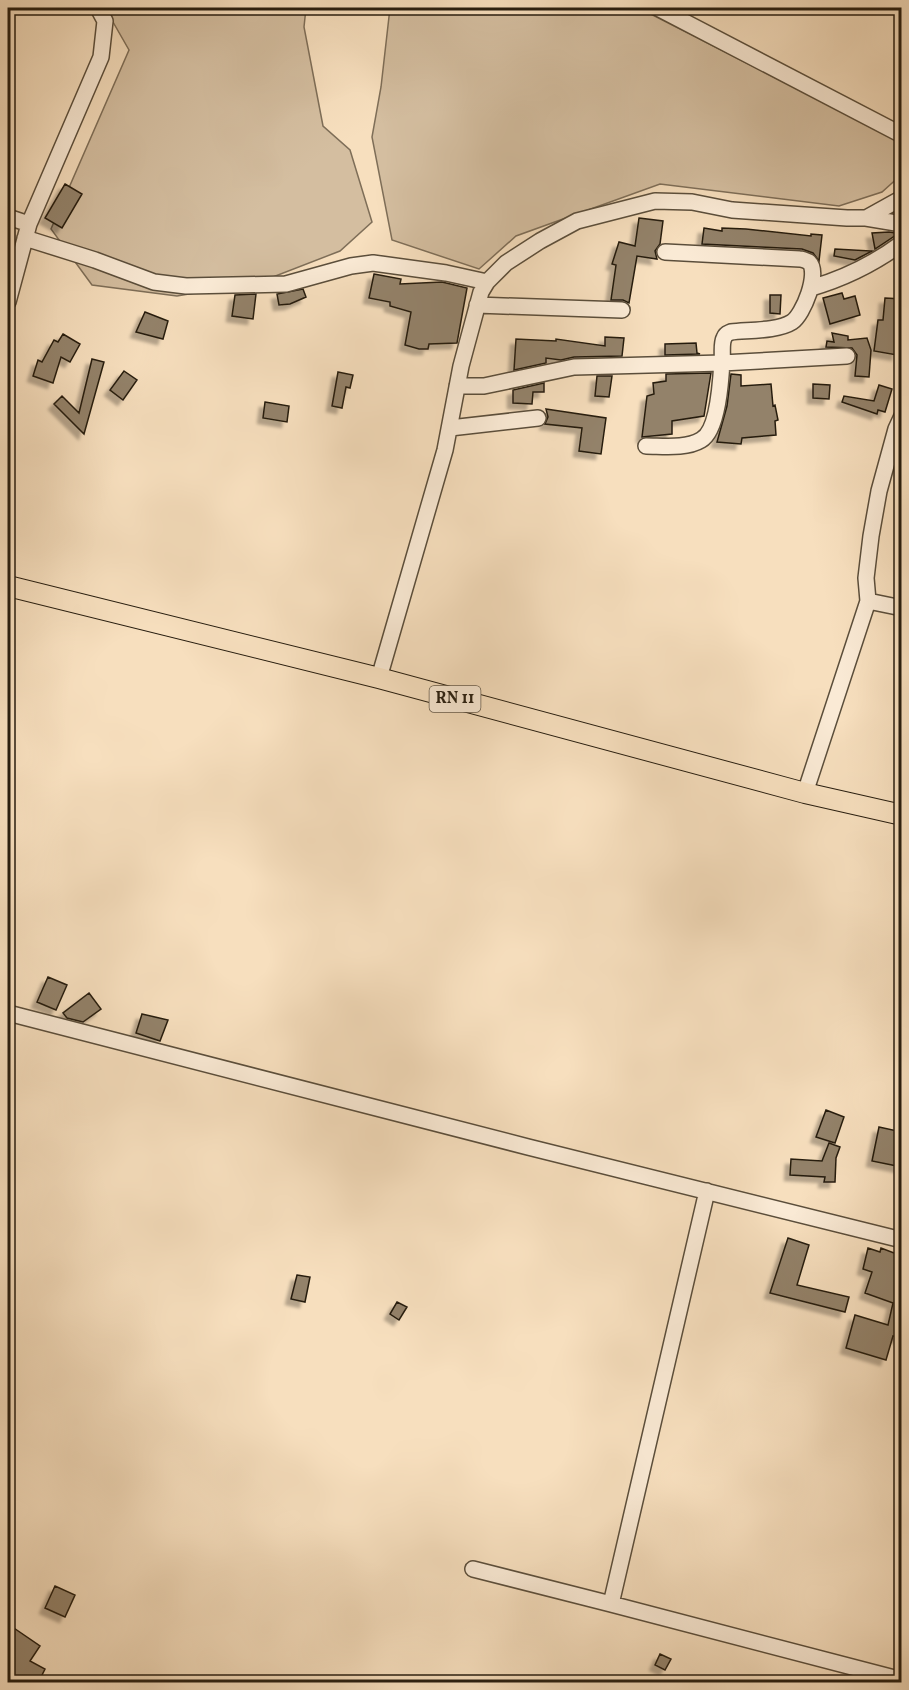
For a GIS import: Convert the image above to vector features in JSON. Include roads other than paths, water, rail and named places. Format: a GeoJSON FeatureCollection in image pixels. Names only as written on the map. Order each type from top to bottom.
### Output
{"type":"FeatureCollection","features":[{"type":"Feature","properties":{"kind":"main road","name":"RN 11"},"geometry":{"type":"LineString","coordinates":[[8,586],[380,678],[805,793],[902,815]]}},
{"type":"Feature","properties":{"kind":"street"},"geometry":{"type":"LineString","coordinates":[[8,299],[27,231],[101,57],[105,21],[98,8]]}},
{"type":"Feature","properties":{"kind":"street"},"geometry":{"type":"LineString","coordinates":[[658,8],[902,135]]}},
{"type":"Feature","properties":{"kind":"street"},"geometry":{"type":"LineString","coordinates":[[866,218],[902,198]]}},
{"type":"Feature","properties":{"kind":"street"},"geometry":{"type":"LineString","coordinates":[[380,678],[445,450],[457,386],[477,304],[487,282],[506,263],[578,221],[655,201],[692,202],[732,210],[866,218],[902,224]]}},
{"type":"Feature","properties":{"kind":"street"},"geometry":{"type":"LineString","coordinates":[[8,217],[27,231],[154,282],[186,286],[286,284],[351,266],[373,263],[446,273],[487,282]]}},
{"type":"Feature","properties":{"kind":"street"},"geometry":{"type":"LineString","coordinates":[[811,288],[830,283],[902,243]]}},
{"type":"Feature","properties":{"kind":"street"},"geometry":{"type":"LineString","coordinates":[[646,446],[693,444],[709,434],[713,424],[723,340],[726,334],[791,323],[801,311],[811,288],[812,267],[808,261],[800,259],[664,252]]}},
{"type":"Feature","properties":{"kind":"street"},"geometry":{"type":"LineString","coordinates":[[477,304],[622,310]]}},
{"type":"Feature","properties":{"kind":"street"},"geometry":{"type":"LineString","coordinates":[[457,386],[484,386],[574,367],[722,363],[847,356]]}},
{"type":"Feature","properties":{"kind":"street"},"geometry":{"type":"LineString","coordinates":[[805,793],[868,601],[866,578],[879,491],[896,429],[902,416]]}},
{"type":"Feature","properties":{"kind":"street"},"geometry":{"type":"LineString","coordinates":[[450,428],[538,418]]}},
{"type":"Feature","properties":{"kind":"street"},"geometry":{"type":"LineString","coordinates":[[868,601],[902,608]]}},
{"type":"Feature","properties":{"kind":"street"},"geometry":{"type":"LineString","coordinates":[[8,1013],[902,1240]]}},
{"type":"Feature","properties":{"kind":"street"},"geometry":{"type":"LineString","coordinates":[[611,1604],[706,1191]]}},
{"type":"Feature","properties":{"kind":"street"},"geometry":{"type":"LineString","coordinates":[[473,1569],[902,1680]]}}]}
